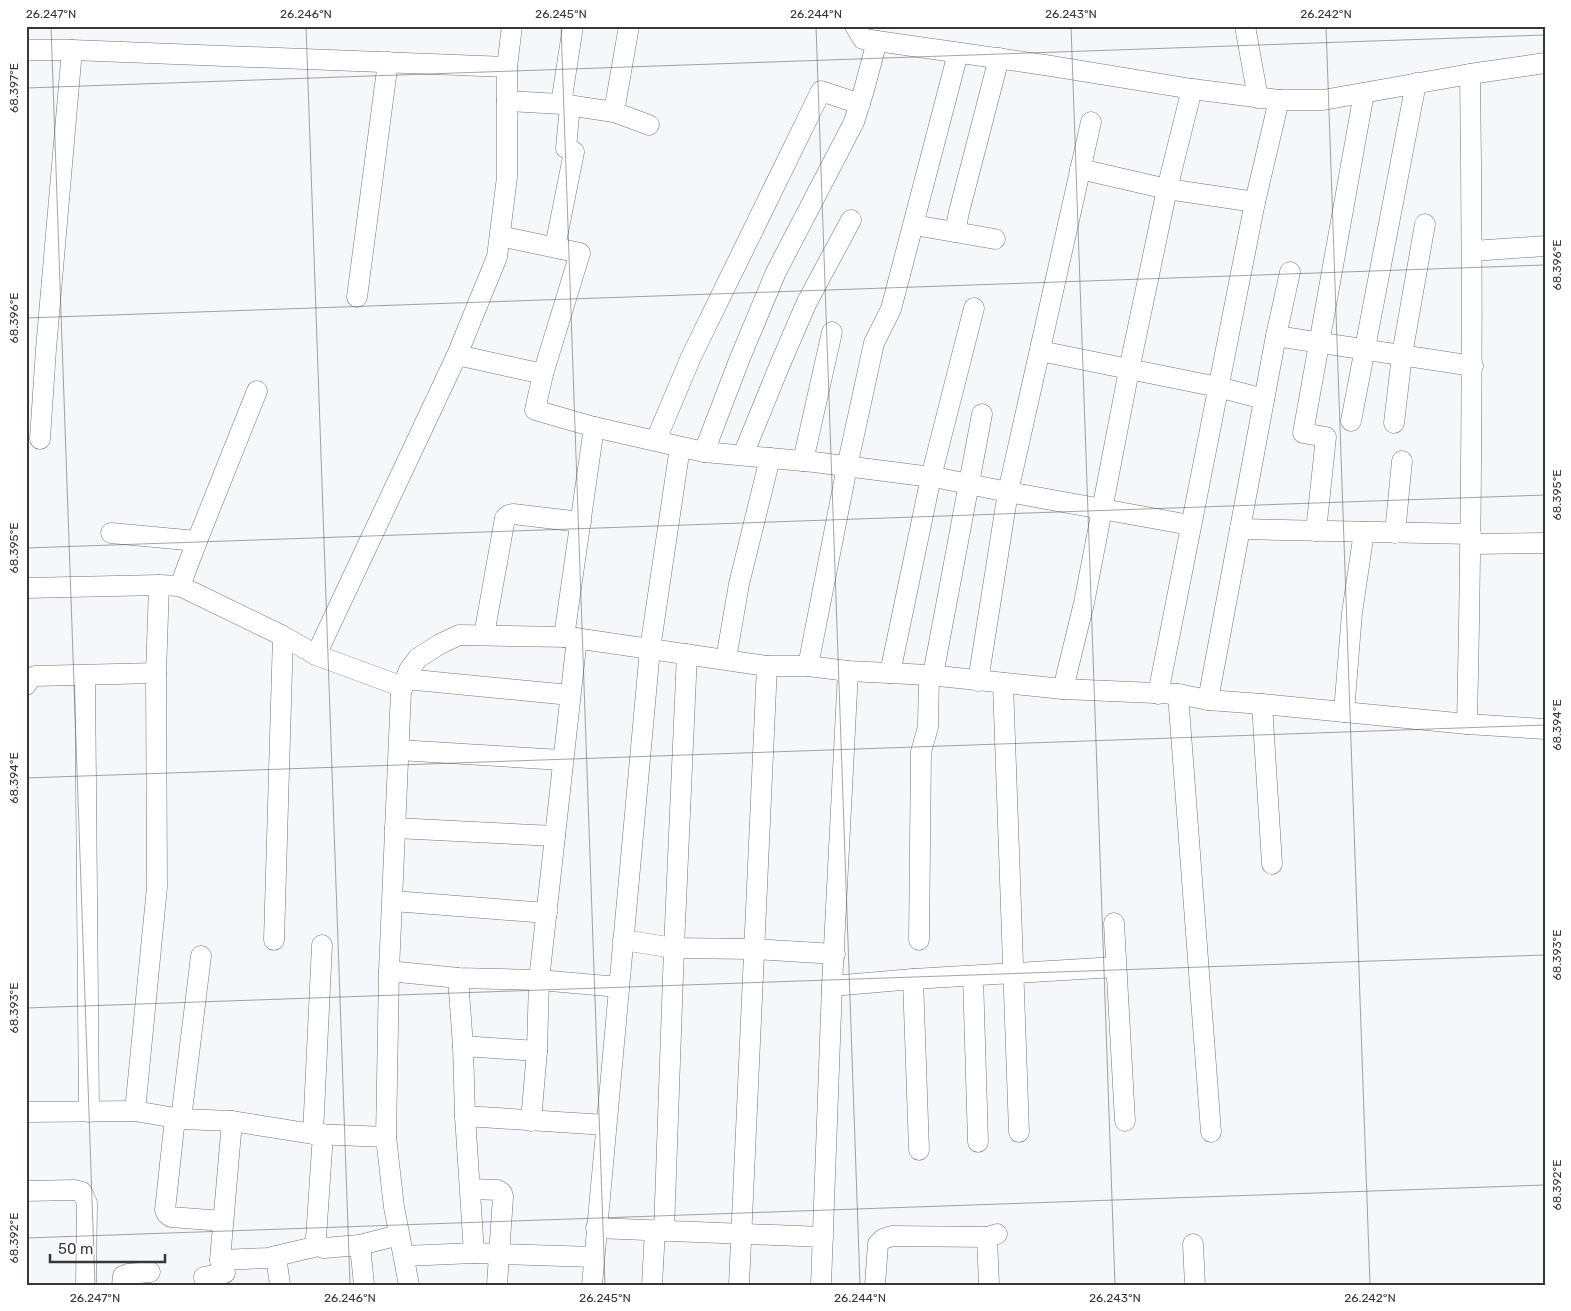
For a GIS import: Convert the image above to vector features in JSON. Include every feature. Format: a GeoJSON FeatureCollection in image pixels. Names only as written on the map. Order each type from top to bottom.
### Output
{"type":"FeatureCollection","features":[{"type":"Feature","properties":{"kind":"street"},"geometry":{"type":"LineString","coordinates":[[316,655],[457,355],[497,257],[507,177],[507,67],[512,26]]}},
{"type":"Feature","properties":{"kind":"street"},"geometry":{"type":"LineString","coordinates":[[555,248],[574,152],[566,148],[566,105],[573,26]]}},
{"type":"Feature","properties":{"kind":"street"},"geometry":{"type":"LineString","coordinates":[[614,112],[629,26]]}},
{"type":"Feature","properties":{"kind":"street"},"geometry":{"type":"LineString","coordinates":[[855,26],[863,39],[999,58],[1192,89],[1279,100],[1324,100],[1416,83],[1545,63]]}},
{"type":"Feature","properties":{"kind":"street"},"geometry":{"type":"LineString","coordinates":[[1245,26],[1258,98]]}},
{"type":"Feature","properties":{"kind":"street"},"geometry":{"type":"LineString","coordinates":[[704,452],[776,272],[854,122],[877,41]]}},
{"type":"Feature","properties":{"kind":"street"},"geometry":{"type":"LineString","coordinates":[[26,50],[72,50],[507,67]]}},
{"type":"Feature","properties":{"kind":"street"},"geometry":{"type":"LineString","coordinates":[[40,439],[72,50]]}},
{"type":"Feature","properties":{"kind":"street"},"geometry":{"type":"LineString","coordinates":[[808,666],[847,467],[874,343],[891,309],[958,53]]}},
{"type":"Feature","properties":{"kind":"street"},"geometry":{"type":"LineString","coordinates":[[955,232],[958,212],[999,58]]}},
{"type":"Feature","properties":{"kind":"street"},"geometry":{"type":"LineString","coordinates":[[357,297],[388,62]]}},
{"type":"Feature","properties":{"kind":"street"},"geometry":{"type":"LineString","coordinates":[[1467,724],[1472,366],[1470,74]]}},
{"type":"Feature","properties":{"kind":"street"},"geometry":{"type":"LineString","coordinates":[[1351,421],[1416,83]]}},
{"type":"Feature","properties":{"kind":"street"},"geometry":{"type":"LineString","coordinates":[[1063,689],[1084,604],[1129,370],[1167,189],[1192,89]]}},
{"type":"Feature","properties":{"kind":"street"},"geometry":{"type":"LineString","coordinates":[[656,440],[691,357],[821,91],[860,104]]}},
{"type":"Feature","properties":{"kind":"street"},"geometry":{"type":"LineString","coordinates":[[1316,531],[1326,437],[1303,433],[1364,93]]}},
{"type":"Feature","properties":{"kind":"street"},"geometry":{"type":"LineString","coordinates":[[1211,1132],[1168,694],[1190,525],[1255,202],[1279,100]]}},
{"type":"Feature","properties":{"kind":"street"},"geometry":{"type":"LineString","coordinates":[[507,101],[566,105],[614,112],[649,125]]}},
{"type":"Feature","properties":{"kind":"street"},"geometry":{"type":"LineString","coordinates":[[978,680],[1008,492],[1091,122]]}},
{"type":"Feature","properties":{"kind":"street"},"geometry":{"type":"LineString","coordinates":[[1080,169],[1167,189],[1255,202]]}},
{"type":"Feature","properties":{"kind":"street"},"geometry":{"type":"LineString","coordinates":[[743,455],[807,302],[851,220]]}},
{"type":"Feature","properties":{"kind":"street"},"geometry":{"type":"LineString","coordinates":[[1394,423],[1402,355],[1425,224]]}},
{"type":"Feature","properties":{"kind":"street"},"geometry":{"type":"LineString","coordinates":[[914,225],[995,240]]}},
{"type":"Feature","properties":{"kind":"street"},"geometry":{"type":"LineString","coordinates":[[500,236],[580,253],[543,374],[535,410],[594,427],[704,452],[804,461],[930,477],[1190,525]]}},
{"type":"Feature","properties":{"kind":"street"},"geometry":{"type":"LineString","coordinates":[[1472,251],[1545,246]]}},
{"type":"Feature","properties":{"kind":"street"},"geometry":{"type":"LineString","coordinates":[[1208,700],[1276,336],[1290,272]]}},
{"type":"Feature","properties":{"kind":"street"},"geometry":{"type":"LineString","coordinates":[[890,673],[930,477],[974,308]]}},
{"type":"Feature","properties":{"kind":"street"},"geometry":{"type":"LineString","coordinates":[[804,461],[832,332]]}},
{"type":"Feature","properties":{"kind":"street"},"geometry":{"type":"LineString","coordinates":[[1276,336],[1472,366]]}},
{"type":"Feature","properties":{"kind":"street"},"geometry":{"type":"LineString","coordinates":[[1040,351],[1218,387],[1264,399]]}},
{"type":"Feature","properties":{"kind":"street"},"geometry":{"type":"LineString","coordinates":[[457,355],[543,374]]}},
{"type":"Feature","properties":{"kind":"street"},"geometry":{"type":"LineString","coordinates":[[180,586],[257,391]]}},
{"type":"Feature","properties":{"kind":"street"},"geometry":{"type":"LineString","coordinates":[[919,940],[921,752],[928,727],[931,675],[982,414]]}},
{"type":"Feature","properties":{"kind":"street"},"geometry":{"type":"LineString","coordinates":[[531,1121],[537,1051],[540,980],[570,696],[570,637],[581,522],[594,427]]}},
{"type":"Feature","properties":{"kind":"street"},"geometry":{"type":"LineString","coordinates":[[592,1285],[650,649],[680,447]]}},
{"type":"Feature","properties":{"kind":"street"},"geometry":{"type":"LineString","coordinates":[[726,660],[739,584],[770,458]]}},
{"type":"Feature","properties":{"kind":"street"},"geometry":{"type":"LineString","coordinates":[[1395,533],[1402,462]]}},
{"type":"Feature","properties":{"kind":"street"},"geometry":{"type":"LineString","coordinates":[[484,635],[505,518],[513,514],[581,522]]}},
{"type":"Feature","properties":{"kind":"street"},"geometry":{"type":"LineString","coordinates":[[1240,530],[1395,533],[1545,543]]}},
{"type":"Feature","properties":{"kind":"street"},"geometry":{"type":"LineString","coordinates":[[1344,712],[1352,612],[1364,532]]}},
{"type":"Feature","properties":{"kind":"street"},"geometry":{"type":"LineString","coordinates":[[111,533],[197,541]]}},
{"type":"Feature","properties":{"kind":"street"},"geometry":{"type":"LineString","coordinates":[[135,1111],[157,887],[156,673],[159,585]]}},
{"type":"Feature","properties":{"kind":"street"},"geometry":{"type":"LineString","coordinates":[[26,588],[180,586],[283,636],[316,655],[404,683],[570,696]]}},
{"type":"Feature","properties":{"kind":"street"},"geometry":{"type":"LineString","coordinates":[[409,1285],[394,1208],[386,1137],[389,971],[401,691],[409,670],[418,658],[459,635],[570,637],[767,666],[808,666],[848,671],[931,675],[1063,689],[1168,694],[1208,700],[1467,724],[1545,729]]}},
{"type":"Feature","properties":{"kind":"street"},"geometry":{"type":"LineString","coordinates":[[274,940],[283,636]]}},
{"type":"Feature","properties":{"kind":"street"},"geometry":{"type":"LineString","coordinates":[[652,1285],[659,1230],[687,654]]}},
{"type":"Feature","properties":{"kind":"street"},"geometry":{"type":"LineString","coordinates":[[739,1285],[767,666]]}},
{"type":"Feature","properties":{"kind":"street"},"geometry":{"type":"LineString","coordinates":[[821,1285],[832,986],[848,671]]}},
{"type":"Feature","properties":{"kind":"street"},"geometry":{"type":"LineString","coordinates":[[26,685],[35,676],[156,673]]}},
{"type":"Feature","properties":{"kind":"street"},"geometry":{"type":"LineString","coordinates":[[85,676],[88,1112]]}},
{"type":"Feature","properties":{"kind":"street"},"geometry":{"type":"LineString","coordinates":[[1003,683],[1019,1132]]}},
{"type":"Feature","properties":{"kind":"street"},"geometry":{"type":"LineString","coordinates":[[1262,704],[1272,864]]}},
{"type":"Feature","properties":{"kind":"street"},"geometry":{"type":"LineString","coordinates":[[399,750],[562,760]]}},
{"type":"Feature","properties":{"kind":"street"},"geometry":{"type":"LineString","coordinates":[[395,828],[555,836]]}},
{"type":"Feature","properties":{"kind":"street"},"geometry":{"type":"LineString","coordinates":[[393,901],[547,913]]}},
{"type":"Feature","properties":{"kind":"street"},"geometry":{"type":"LineString","coordinates":[[1114,923],[1125,1122]]}},
{"type":"Feature","properties":{"kind":"street"},"geometry":{"type":"LineString","coordinates":[[622,940],[674,948],[835,954]]}},
{"type":"Feature","properties":{"kind":"street"},"geometry":{"type":"LineString","coordinates":[[318,1246],[316,1238],[322,945]]}},
{"type":"Feature","properties":{"kind":"street"},"geometry":{"type":"LineString","coordinates":[[201,956],[165,1210],[171,1217],[223,1222]]}},
{"type":"Feature","properties":{"kind":"street"},"geometry":{"type":"LineString","coordinates":[[832,986],[913,979],[1116,967]]}},
{"type":"Feature","properties":{"kind":"street"},"geometry":{"type":"LineString","coordinates":[[389,971],[458,978],[540,980],[619,987]]}},
{"type":"Feature","properties":{"kind":"street"},"geometry":{"type":"LineString","coordinates":[[973,976],[978,1142]]}},
{"type":"Feature","properties":{"kind":"street"},"geometry":{"type":"LineString","coordinates":[[458,978],[474,1253]]}},
{"type":"Feature","properties":{"kind":"street"},"geometry":{"type":"LineString","coordinates":[[913,979],[919,1150]]}},
{"type":"Feature","properties":{"kind":"street"},"geometry":{"type":"LineString","coordinates":[[463,1046],[537,1051]]}},
{"type":"Feature","properties":{"kind":"street"},"geometry":{"type":"LineString","coordinates":[[26,1112],[135,1111],[178,1118],[232,1121],[318,1134],[386,1137]]}},
{"type":"Feature","properties":{"kind":"street"},"geometry":{"type":"LineString","coordinates":[[465,1116],[606,1125]]}},
{"type":"Feature","properties":{"kind":"street"},"geometry":{"type":"LineString","coordinates":[[205,1285],[204,1277],[225,1273],[220,1260],[232,1121]]}},
{"type":"Feature","properties":{"kind":"street"},"geometry":{"type":"LineString","coordinates":[[470,1189],[498,1190],[504,1197],[497,1285]]}},
{"type":"Feature","properties":{"kind":"street"},"geometry":{"type":"LineString","coordinates":[[26,1190],[75,1190],[82,1192],[87,1204],[86,1285]]}},
{"type":"Feature","properties":{"kind":"street"},"geometry":{"type":"LineString","coordinates":[[596,1228],[823,1237]]}},
{"type":"Feature","properties":{"kind":"street"},"geometry":{"type":"LineString","coordinates":[[220,1260],[268,1258],[318,1246],[324,1248],[360,1245],[399,1235]]}},
{"type":"Feature","properties":{"kind":"street"},"geometry":{"type":"LineString","coordinates":[[876,1285],[878,1244],[883,1239],[892,1236],[992,1235],[989,1285]]}},
{"type":"Feature","properties":{"kind":"street"},"geometry":{"type":"LineString","coordinates":[[1193,1244],[1195,1285]]}},
{"type":"Feature","properties":{"kind":"street"},"geometry":{"type":"LineString","coordinates":[[360,1245],[364,1285]]}},
{"type":"Feature","properties":{"kind":"street"},"geometry":{"type":"LineString","coordinates":[[404,1256],[474,1253],[594,1257]]}},
{"type":"Feature","properties":{"kind":"street"},"geometry":{"type":"LineString","coordinates":[[276,1256],[280,1285]]}},
{"type":"Feature","properties":{"kind":"street"},"geometry":{"type":"LineString","coordinates":[[122,1285],[123,1276],[150,1272]]}}]}
